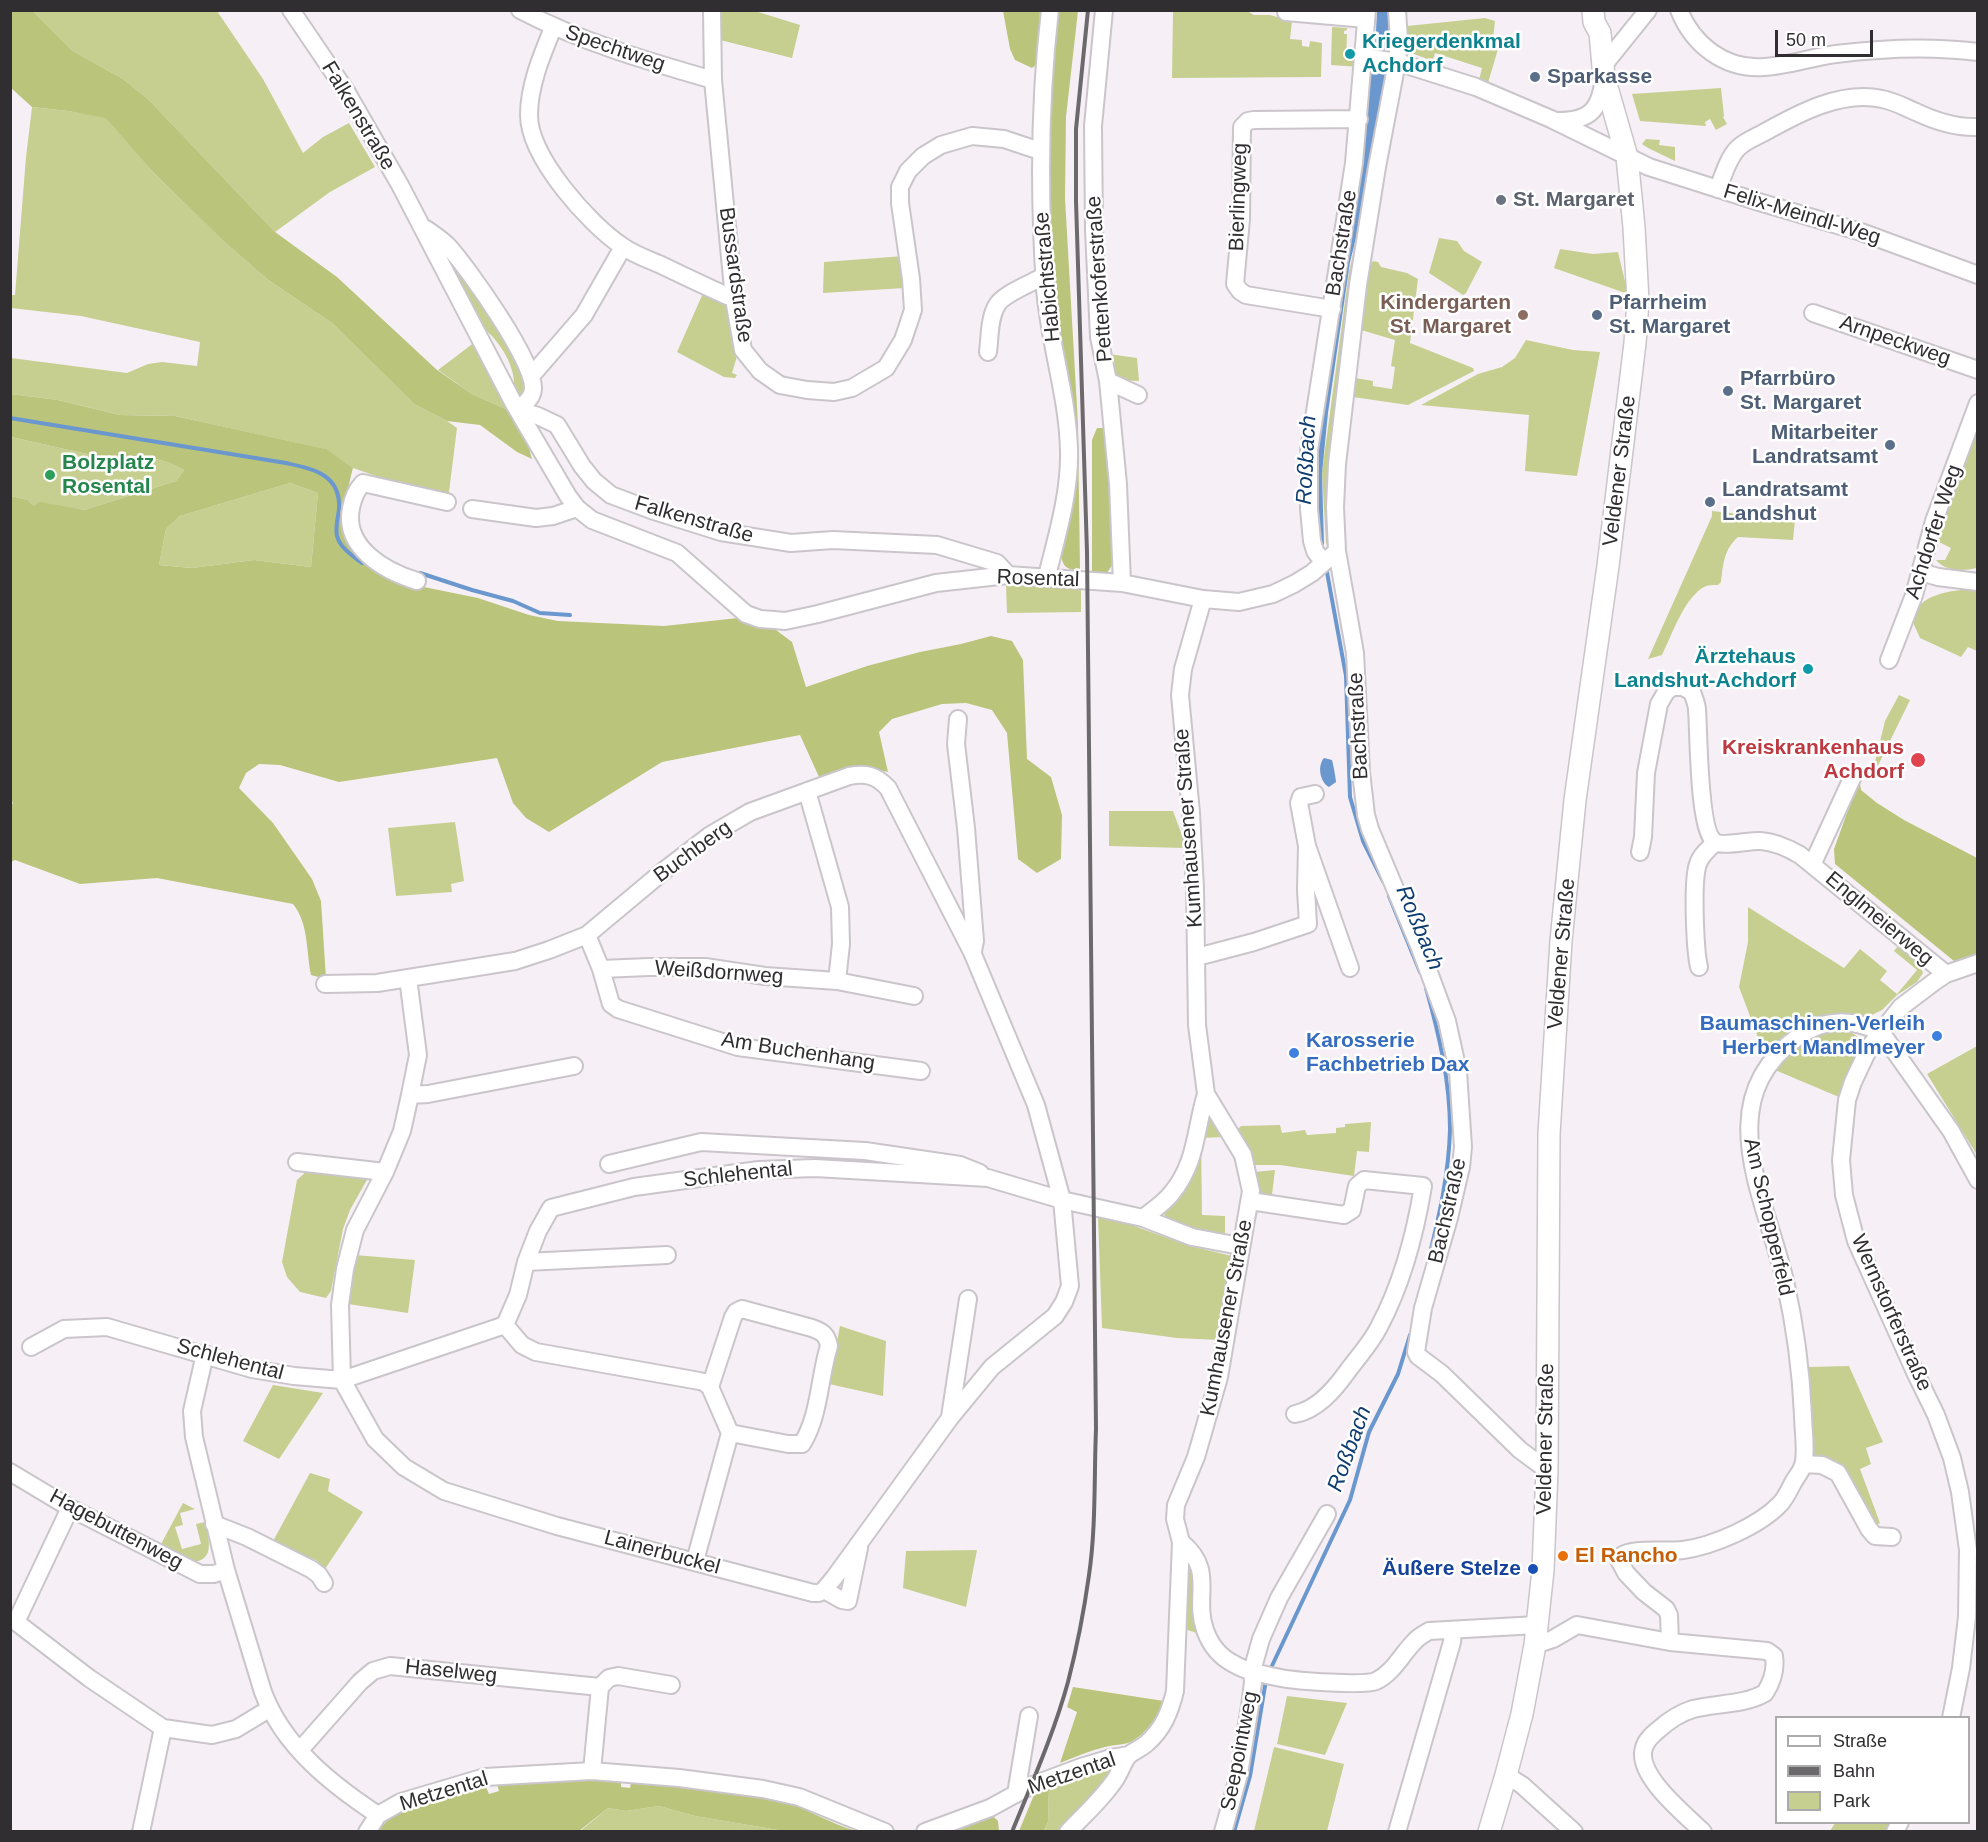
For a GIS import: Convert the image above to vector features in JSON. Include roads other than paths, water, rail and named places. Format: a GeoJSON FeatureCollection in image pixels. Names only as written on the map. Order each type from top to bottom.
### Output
{"type":"FeatureCollection","features":[{"type":"Feature","properties":{"kind":"main road","name":"Veldener Straße"},"geometry":{"type":"LineString","coordinates":[[1593,10],[1594,22],[1600,33]]}},
{"type":"Feature","properties":{"kind":"main road","name":"Veldener Straße"},"geometry":{"type":"LineString","coordinates":[[1489,1832],[1522,1714],[1536,1635],[1543,1570],[1549,1134],[1561,941],[1575,800],[1608,566],[1638,301],[1627,157],[1604,71],[1600,33],[1602,10]]}},
{"type":"Feature","properties":{"kind":"street","name":"Falkenstraße"},"geometry":{"type":"LineString","coordinates":[[291,10],[346,91],[421,225],[558,483],[577,508],[592,520],[677,553],[746,614]]}},
{"type":"Feature","properties":{"kind":"street","name":"Spechtweg"},"geometry":{"type":"LineString","coordinates":[[520,10],[553,28],[631,56],[713,81]]}},
{"type":"Feature","properties":{"kind":"street","name":"Bussardstraße"},"geometry":{"type":"LineString","coordinates":[[712,10],[713,81],[734,299],[744,350],[755,365],[775,382],[786,387],[834,392],[859,385],[886,368],[903,340],[913,310],[900,203],[900,187],[908,171],[931,150],[954,140],[972,136],[1004,140],[1040,151]]}},
{"type":"Feature","properties":{"kind":"street","name":"Habichtstraße"},"geometry":{"type":"LineString","coordinates":[[1047,576],[1066,492],[1069,452],[1065,405],[1050,326],[1044,276],[1040,151],[1050,10]]}},
{"type":"Feature","properties":{"kind":"street","name":"Pettenkoferstraße"},"geometry":{"type":"LineString","coordinates":[[1104,10],[1093,126],[1093,183],[1099,337],[1108,381],[1118,484],[1122,583]]}},
{"type":"Feature","properties":{"kind":"street","name":"Bachstraße"},"geometry":{"type":"LineString","coordinates":[[1397,10],[1399,40],[1381,60],[1359,119],[1309,450],[1309,509],[1312,541],[1327,558],[1355,653],[1361,772],[1370,829],[1420,948],[1447,1021],[1458,1071],[1463,1147],[1461,1167],[1423,1308],[1416,1352],[1442,1374],[1520,1450],[1546,1470]]}},
{"type":"Feature","properties":{"kind":"street"},"geometry":{"type":"LineString","coordinates":[[1604,71],[1648,10]]}},
{"type":"Feature","properties":{"kind":"street"},"geometry":{"type":"LineString","coordinates":[[1678,10],[1697,41],[1710,53],[1748,66],[1767,67],[1834,54],[1880,50],[1951,49],[1977,52]]}},
{"type":"Feature","properties":{"kind":"street"},"geometry":{"type":"LineString","coordinates":[[1286,12],[1366,15]]}},
{"type":"Feature","properties":{"kind":"street","name":"Bachstraße"},"geometry":{"type":"LineString","coordinates":[[1327,558],[1335,507],[1336,468],[1349,358],[1375,178],[1381,60],[1366,15]]}},
{"type":"Feature","properties":{"kind":"street"},"geometry":{"type":"LineString","coordinates":[[553,28],[540,61],[530,99],[529,118],[532,135],[550,170],[594,222],[623,247],[734,299]]}},
{"type":"Feature","properties":{"kind":"street","name":"Felix-Meindl-Weg"},"geometry":{"type":"LineString","coordinates":[[1381,60],[1498,96],[1649,167],[1861,232],[1977,275]]}},
{"type":"Feature","properties":{"kind":"street","name":"Veldener Straße"},"geometry":{"type":"LineString","coordinates":[[1555,121],[1579,120],[1587,116],[1598,104],[1602,93],[1604,71]]}},
{"type":"Feature","properties":{"kind":"street"},"geometry":{"type":"LineString","coordinates":[[1718,189],[1736,149],[1744,143],[1787,120],[1834,102],[1862,97],[1882,99],[1897,103],[1937,121],[1954,126],[1977,128]]}},
{"type":"Feature","properties":{"kind":"street","name":"Bierlingweg"},"geometry":{"type":"LineString","coordinates":[[1332,309],[1246,295],[1235,284],[1241,219],[1242,128],[1248,121],[1254,120],[1359,119]]}},
{"type":"Feature","properties":{"kind":"street","name":"Falkenstraße"},"geometry":{"type":"LineString","coordinates":[[421,225],[440,239],[455,255],[503,323],[526,359],[532,375]]}},
{"type":"Feature","properties":{"kind":"street"},"geometry":{"type":"LineString","coordinates":[[518,411],[530,400],[533,388],[532,375],[582,319],[623,247]]}},
{"type":"Feature","properties":{"kind":"street"},"geometry":{"type":"LineString","coordinates":[[988,352],[997,304],[1044,276]]}},
{"type":"Feature","properties":{"kind":"street","name":"Arnpeckweg"},"geometry":{"type":"LineString","coordinates":[[1813,313],[1977,370]]}},
{"type":"Feature","properties":{"kind":"street"},"geometry":{"type":"LineString","coordinates":[[1108,381],[1138,395]]}},
{"type":"Feature","properties":{"kind":"street","name":"Achdorfer Weg"},"geometry":{"type":"LineString","coordinates":[[1889,660],[1921,572],[1934,521],[1977,403]]}},
{"type":"Feature","properties":{"kind":"street","name":"Falkenstraße"},"geometry":{"type":"LineString","coordinates":[[518,411],[538,416],[557,425],[594,481],[611,495],[651,510],[721,532],[791,543],[833,540],[937,545],[967,552],[997,563],[1008,575]]}},
{"type":"Feature","properties":{"kind":"street"},"geometry":{"type":"LineString","coordinates":[[417,581],[382,565],[369,555],[355,539],[350,524],[353,498],[363,483],[447,502]]}},
{"type":"Feature","properties":{"kind":"street"},"geometry":{"type":"LineString","coordinates":[[472,508],[536,518],[553,516],[577,508]]}},
{"type":"Feature","properties":{"kind":"street","name":"Rosental"},"geometry":{"type":"LineString","coordinates":[[746,614],[760,619],[785,621],[936,583],[1008,575],[1122,583],[1203,599],[1239,602],[1273,594],[1312,573],[1327,558]]}},
{"type":"Feature","properties":{"kind":"street"},"geometry":{"type":"LineString","coordinates":[[1921,572],[1938,578],[1977,582]]}},
{"type":"Feature","properties":{"kind":"street","name":"Kumhausener Straße"},"geometry":{"type":"LineString","coordinates":[[1143,1218],[1170,1196],[1184,1176],[1193,1156],[1206,1094],[1197,1025],[1197,957],[1191,813],[1180,695],[1183,669],[1203,599]]}},
{"type":"Feature","properties":{"kind":"street"},"geometry":{"type":"LineString","coordinates":[[1640,852],[1644,837],[1646,772],[1659,704],[1672,687],[1689,689],[1697,707],[1701,794],[1710,835],[1715,843],[1700,859],[1695,878],[1696,954],[1699,967]]}},
{"type":"Feature","properties":{"kind":"street","name":"Buchberg"},"geometry":{"type":"LineString","coordinates":[[958,719],[956,744],[966,828],[975,942],[972,952]]}},
{"type":"Feature","properties":{"kind":"street","name":"Buchberg"},"geometry":{"type":"LineString","coordinates":[[325,984],[377,983],[515,961],[549,950],[586,935],[710,836],[750,812],[849,776],[862,774],[881,780],[888,788],[972,952],[1036,1105],[1062,1200]]}},
{"type":"Feature","properties":{"kind":"street","name":"Englmeierweg"},"geometry":{"type":"LineString","coordinates":[[1813,863],[1854,774]]}},
{"type":"Feature","properties":{"kind":"street"},"geometry":{"type":"LineString","coordinates":[[807,791],[840,907],[841,944],[837,981]]}},
{"type":"Feature","properties":{"kind":"street"},"geometry":{"type":"LineString","coordinates":[[1315,794],[1301,797],[1299,803],[1307,846],[1350,968]]}},
{"type":"Feature","properties":{"kind":"street","name":"Englmeierweg"},"geometry":{"type":"LineString","coordinates":[[1715,843],[1760,841],[1787,848],[1813,863],[1946,974]]}},
{"type":"Feature","properties":{"kind":"street"},"geometry":{"type":"LineString","coordinates":[[1307,846],[1308,924]]}},
{"type":"Feature","properties":{"kind":"street"},"geometry":{"type":"LineString","coordinates":[[1197,957],[1254,942],[1333,916]]}},
{"type":"Feature","properties":{"kind":"street","name":"Am Buchenhang"},"geometry":{"type":"LineString","coordinates":[[586,935],[601,969],[611,1005],[618,1009],[738,1047],[921,1071]]}},
{"type":"Feature","properties":{"kind":"street","name":"Wernstorferstraße"},"geometry":{"type":"LineString","coordinates":[[1951,1716],[1961,1668],[1967,1617],[1968,1550],[1960,1492],[1952,1458],[1936,1415],[1856,1241],[1844,1195],[1841,1160],[1847,1100],[1863,1061],[1881,1032],[1901,1007],[1946,974],[1977,963]]}},
{"type":"Feature","properties":{"kind":"street","name":"Weißdornweg"},"geometry":{"type":"LineString","coordinates":[[601,969],[705,967],[802,980],[837,981],[914,996]]}},
{"type":"Feature","properties":{"kind":"street"},"geometry":{"type":"LineString","coordinates":[[342,1380],[340,1305],[345,1269],[355,1230],[385,1172],[402,1131],[418,1055],[408,978]]}},
{"type":"Feature","properties":{"kind":"street","name":"Am Schopperfeld"},"geometry":{"type":"LineString","coordinates":[[1804,1464],[1801,1373],[1785,1280],[1750,1155],[1749,1115],[1753,1097],[1764,1073],[1781,1051],[1804,1032],[1827,1023],[1838,1022],[1860,1024],[1881,1032]]}},
{"type":"Feature","properties":{"kind":"street"},"geometry":{"type":"LineString","coordinates":[[1881,1032],[1951,1131],[1977,1180]]}},
{"type":"Feature","properties":{"kind":"street"},"geometry":{"type":"LineString","coordinates":[[410,1095],[428,1094],[574,1066]]}},
{"type":"Feature","properties":{"kind":"street","name":"Kumhausener Straße"},"geometry":{"type":"LineString","coordinates":[[1068,1832],[1107,1791],[1129,1755],[1146,1745],[1156,1734],[1169,1714],[1175,1691],[1181,1542],[1175,1519],[1176,1505],[1197,1457],[1219,1377],[1240,1246],[1250,1202],[1250,1179],[1243,1155],[1206,1094]]}},
{"type":"Feature","properties":{"kind":"street","name":"Schlehental"},"geometry":{"type":"LineString","coordinates":[[609,1164],[701,1142],[844,1149],[900,1155],[960,1165],[976,1170],[988,1178]]}},
{"type":"Feature","properties":{"kind":"street"},"geometry":{"type":"LineString","coordinates":[[297,1162],[385,1172]]}},
{"type":"Feature","properties":{"kind":"street","name":"Schlehental"},"geometry":{"type":"LineString","coordinates":[[31,1347],[64,1329],[108,1327],[252,1369],[294,1376],[342,1380],[505,1325],[518,1295],[537,1231],[551,1208],[634,1187],[759,1170],[815,1168],[988,1178],[1062,1200],[1143,1218],[1192,1237],[1240,1246]]}},
{"type":"Feature","properties":{"kind":"street"},"geometry":{"type":"LineString","coordinates":[[1250,1202],[1344,1215],[1352,1210],[1357,1186],[1364,1180],[1422,1186],[1416,1230],[1392,1299],[1379,1328],[1338,1384],[1307,1412],[1295,1414]]}},
{"type":"Feature","properties":{"kind":"street"},"geometry":{"type":"LineString","coordinates":[[824,1590],[860,1544],[950,1418],[992,1367],[1047,1323],[1064,1302],[1070,1286],[1062,1200]]}},
{"type":"Feature","properties":{"kind":"street"},"geometry":{"type":"LineString","coordinates":[[526,1262],[667,1255]]}},
{"type":"Feature","properties":{"kind":"street"},"geometry":{"type":"LineString","coordinates":[[950,1418],[968,1299]]}},
{"type":"Feature","properties":{"kind":"street"},"geometry":{"type":"LineString","coordinates":[[710,1387],[733,1317],[741,1309],[812,1328],[822,1332],[827,1338],[829,1346],[814,1417],[802,1444],[789,1444],[730,1433]]}},
{"type":"Feature","properties":{"kind":"street"},"geometry":{"type":"LineString","coordinates":[[505,1325],[522,1345],[536,1352],[704,1382],[710,1387],[730,1433],[695,1561]]}},
{"type":"Feature","properties":{"kind":"street","name":"Metzental"},"geometry":{"type":"LineString","coordinates":[[206,1354],[192,1411],[194,1437],[226,1570],[269,1709],[317,1769],[346,1794],[378,1815],[401,1802],[485,1777],[592,1771],[679,1778],[763,1789],[798,1797],[885,1832]]}},
{"type":"Feature","properties":{"kind":"street","name":"Lainerbuckel"},"geometry":{"type":"LineString","coordinates":[[342,1380],[375,1439],[404,1467],[444,1491],[557,1526],[813,1593],[824,1590],[842,1600],[848,1600],[860,1544]]}},
{"type":"Feature","properties":{"kind":"street"},"geometry":{"type":"LineString","coordinates":[[1670,1642],[1669,1615],[1666,1608],[1644,1592],[1626,1573],[1619,1560],[1621,1556],[1636,1552],[1683,1550],[1701,1546],[1751,1526],[1782,1503],[1804,1464],[1822,1465],[1838,1473],[1869,1529],[1875,1536],[1892,1537]]}},
{"type":"Feature","properties":{"kind":"street","name":"Hagebuttenweg"},"geometry":{"type":"LineString","coordinates":[[10,1472],[70,1508],[200,1574],[213,1574],[226,1570]]}},
{"type":"Feature","properties":{"kind":"street"},"geometry":{"type":"LineString","coordinates":[[70,1508],[17,1603],[13,1628],[164,1728],[212,1735],[236,1729],[269,1709]]}},
{"type":"Feature","properties":{"kind":"street","name":"Seepointweg"},"geometry":{"type":"LineString","coordinates":[[1223,1832],[1239,1774],[1262,1639],[1279,1598],[1327,1514]]}},
{"type":"Feature","properties":{"kind":"street"},"geometry":{"type":"LineString","coordinates":[[214,1524],[311,1569],[320,1575],[324,1583]]}},
{"type":"Feature","properties":{"kind":"street"},"geometry":{"type":"LineString","coordinates":[[1181,1542],[1196,1557],[1200,1567],[1202,1618],[1209,1640],[1226,1659],[1240,1667],[1282,1678],[1369,1684],[1384,1676],[1415,1640],[1429,1631],[1536,1635],[1553,1639],[1577,1625],[1670,1642],[1767,1651],[1774,1656],[1775,1662],[1771,1681],[1765,1693],[1740,1701],[1692,1710],[1667,1721],[1650,1737],[1643,1749],[1643,1757],[1650,1774],[1665,1797],[1703,1832]]}},
{"type":"Feature","properties":{"kind":"street"},"geometry":{"type":"LineString","coordinates":[[1402,1830],[1453,1631]]}},
{"type":"Feature","properties":{"kind":"street","name":"Haselweg"},"geometry":{"type":"LineString","coordinates":[[300,1750],[360,1682],[373,1671],[390,1666],[600,1687],[609,1678],[618,1676],[671,1685]]}},
{"type":"Feature","properties":{"kind":"street"},"geometry":{"type":"LineString","coordinates":[[592,1771],[600,1687]]}},
{"type":"Feature","properties":{"kind":"street","name":"Metzental"},"geometry":{"type":"LineString","coordinates":[[1016,1794],[1029,1716]]}},
{"type":"Feature","properties":{"kind":"street"},"geometry":{"type":"LineString","coordinates":[[141,1832],[164,1728]]}},
{"type":"Feature","properties":{"kind":"street","name":"Metzental"},"geometry":{"type":"LineString","coordinates":[[925,1832],[990,1808],[1016,1794],[1081,1767],[1129,1755]]}},
{"type":"Feature","properties":{"kind":"street"},"geometry":{"type":"LineString","coordinates":[[1506,1775],[1522,1785],[1574,1832]]}},
{"type":"Feature","properties":{"kind":"street"},"geometry":{"type":"LineString","coordinates":[[367,1832],[378,1815]]}},
{"type":"Feature","properties":{"kind":"water"},"geometry":{"type":"Polygon","coordinates":[[[1377,11],[1390,11],[1391,38],[1361,219],[1350,262],[1328,413],[1322,473],[1324,545],[1318,529],[1316,494],[1319,442],[1349,215],[1375,50],[1377,11]]]}},
{"type":"Feature","properties":{"kind":"water"},"geometry":{"type":"Polygon","coordinates":[[[1324,758],[1332,760],[1335,775],[1336,782],[1329,787],[1320,774],[1324,758]]]}},
{"type":"Feature","properties":{"kind":"waterway"},"geometry":{"type":"LineString","coordinates":[[10,418],[286,463],[315,471],[323,475],[335,488],[339,509],[337,536],[347,551],[362,563]]}},
{"type":"Feature","properties":{"kind":"waterway","name":"Roßbach"},"geometry":{"type":"LineString","coordinates":[[1326,567],[1346,676],[1350,797],[1363,841],[1383,881]]}},
{"type":"Feature","properties":{"kind":"waterway"},"geometry":{"type":"LineString","coordinates":[[420,573],[513,601],[540,613],[570,615]]}},
{"type":"Feature","properties":{"kind":"waterway","name":"Roßbach"},"geometry":{"type":"LineString","coordinates":[[1389,896],[1420,972]]}},
{"type":"Feature","properties":{"kind":"waterway","name":"Roßbach"},"geometry":{"type":"LineString","coordinates":[[1426,988],[1443,1058],[1450,1111],[1448,1162],[1428,1261]]}},
{"type":"Feature","properties":{"kind":"waterway","name":"Roßbach"},"geometry":{"type":"LineString","coordinates":[[1270,1670],[1350,1500],[1369,1432],[1398,1374],[1410,1335]]}},
{"type":"Feature","properties":{"kind":"waterway","name":"Roßbach"},"geometry":{"type":"LineString","coordinates":[[1234,1832],[1250,1776],[1266,1680]]}},
{"type":"Feature","properties":{"kind":"railway"},"geometry":{"type":"LineString","coordinates":[[1012,1832],[1049,1739],[1068,1682],[1087,1588],[1094,1521],[1096,1429],[1087,552],[1076,201],[1076,129],[1088,10]]}},
{"type":"Feature","properties":{"kind":"place","name":"Kriegerdenkmal Achdorf"},"geometry":{"type":"Point","coordinates":[1350,54]}},
{"type":"Feature","properties":{"kind":"place","name":"Sparkasse"},"geometry":{"type":"Point","coordinates":[1535,77]}},
{"type":"Feature","properties":{"kind":"place","name":"St. Margaret"},"geometry":{"type":"Point","coordinates":[1501,200]}},
{"type":"Feature","properties":{"kind":"place","name":"Kindergarten St. Margaret"},"geometry":{"type":"Point","coordinates":[1523,315]}},
{"type":"Feature","properties":{"kind":"place","name":"Pfarrheim St. Margaret"},"geometry":{"type":"Point","coordinates":[1597,315]}},
{"type":"Feature","properties":{"kind":"place","name":"Pfarrbüro St. Margaret"},"geometry":{"type":"Point","coordinates":[1728,391]}},
{"type":"Feature","properties":{"kind":"place","name":"Mitarbeiter Landratsamt"},"geometry":{"type":"Point","coordinates":[1890,445]}},
{"type":"Feature","properties":{"kind":"place","name":"Bolzplatz Rosental"},"geometry":{"type":"Point","coordinates":[50,475]}},
{"type":"Feature","properties":{"kind":"place","name":"Landratsamt Landshut"},"geometry":{"type":"Point","coordinates":[1710,502]}},
{"type":"Feature","properties":{"kind":"place","name":"Ärztehaus Landshut-Achdorf"},"geometry":{"type":"Point","coordinates":[1808,669]}},
{"type":"Feature","properties":{"kind":"place","name":"Kreiskrankenhaus Achdorf"},"geometry":{"type":"Point","coordinates":[1918,760]}},
{"type":"Feature","properties":{"kind":"place","name":"Baumaschinen-Verleih Herbert Mandlmeyer"},"geometry":{"type":"Point","coordinates":[1937,1036]}},
{"type":"Feature","properties":{"kind":"place","name":"Karosserie Fachbetrieb Dax"},"geometry":{"type":"Point","coordinates":[1294,1053]}},
{"type":"Feature","properties":{"kind":"place","name":"El Rancho"},"geometry":{"type":"Point","coordinates":[1563,1556]}},
{"type":"Feature","properties":{"kind":"place","name":"Äußere Stelze"},"geometry":{"type":"Point","coordinates":[1533,1569]}}]}
